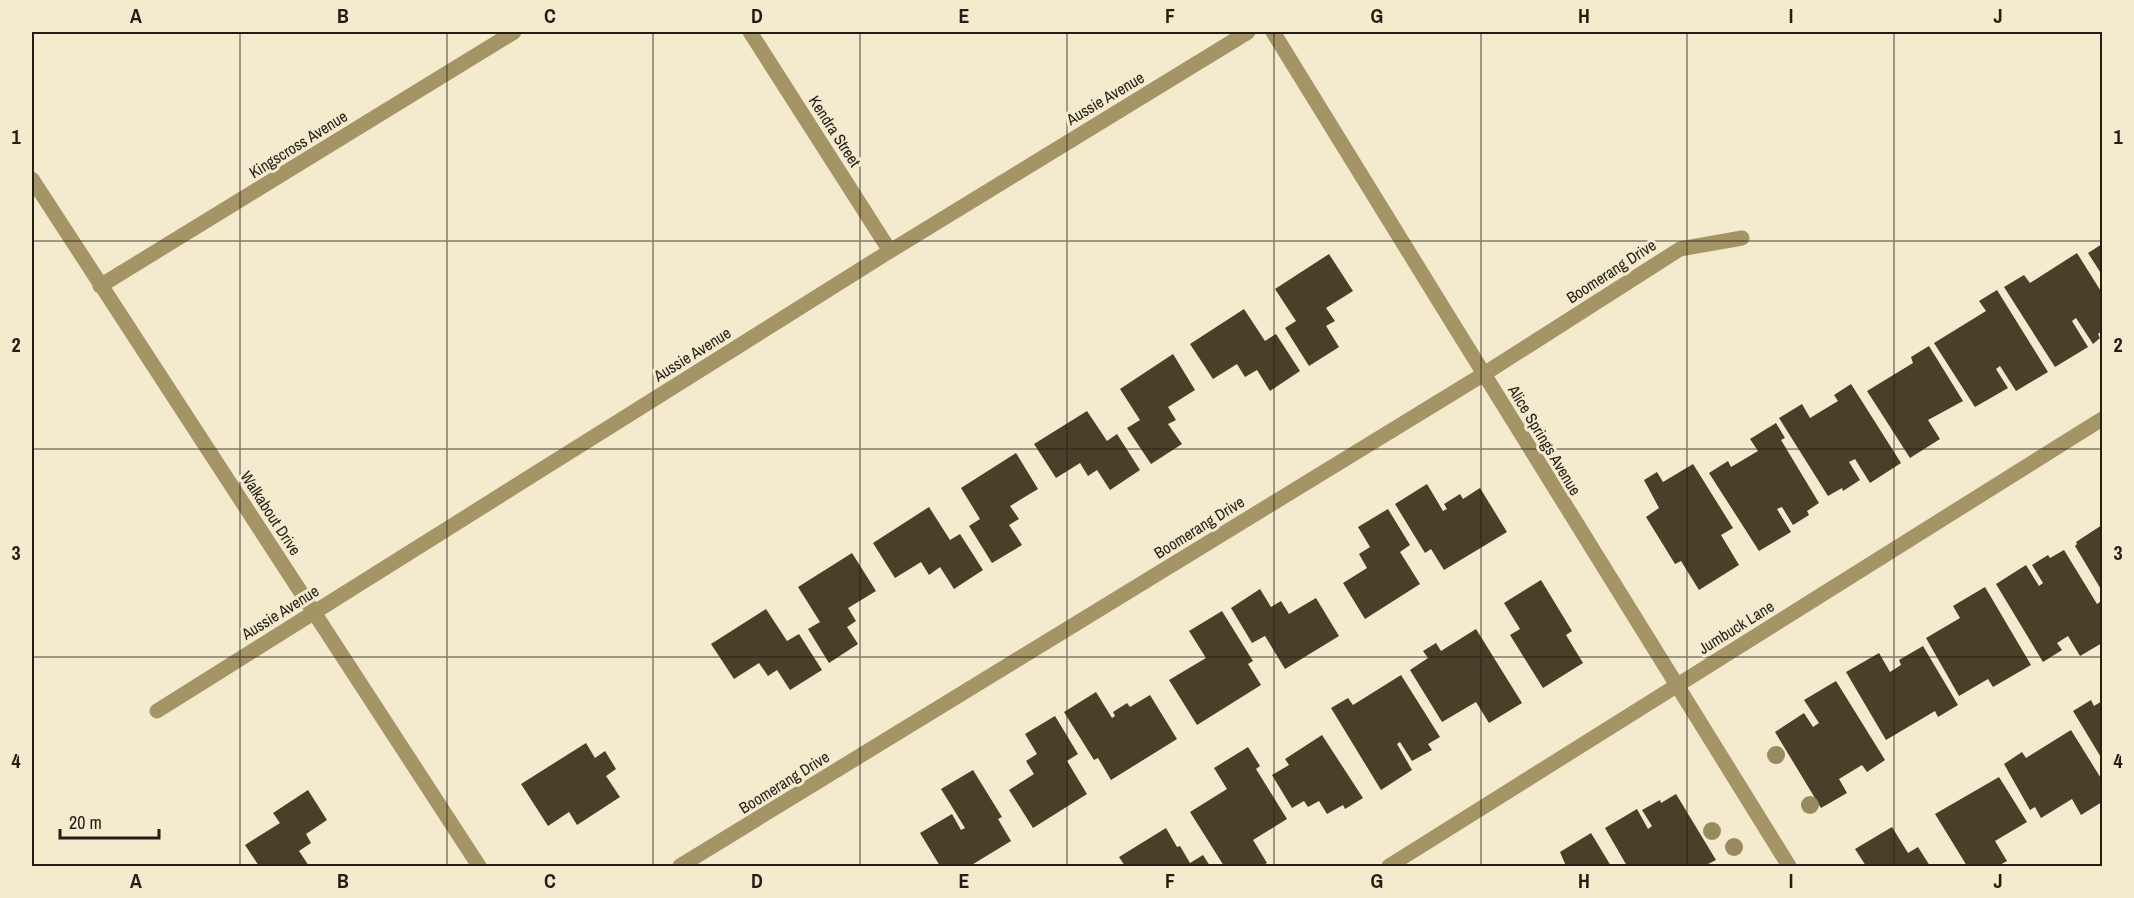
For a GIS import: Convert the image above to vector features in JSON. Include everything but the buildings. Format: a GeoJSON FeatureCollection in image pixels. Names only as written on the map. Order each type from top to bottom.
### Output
{"type":"FeatureCollection","features":[{"type":"Feature","properties":{"kind":"street","name":"Kingscross Avenue"},"geometry":{"type":"LineString","coordinates":[[100,286],[514,32]]}},
{"type":"Feature","properties":{"kind":"street","name":"Kendra Street"},"geometry":{"type":"LineString","coordinates":[[750,32],[890,250]]}},
{"type":"Feature","properties":{"kind":"street","name":"Aussie Avenue"},"geometry":{"type":"LineString","coordinates":[[157,711],[890,250],[1248,32]]}},
{"type":"Feature","properties":{"kind":"street","name":"Alice Springs Avenue"},"geometry":{"type":"LineString","coordinates":[[1273,32],[1574,524],[1789,867]]}},
{"type":"Feature","properties":{"kind":"street","name":"Walkabout Drive"},"geometry":{"type":"LineString","coordinates":[[32,179],[479,867]]}},
{"type":"Feature","properties":{"kind":"street","name":"Boomerang Drive"},"geometry":{"type":"LineString","coordinates":[[680,867],[1484,374],[1680,249],[1742,238]]}},
{"type":"Feature","properties":{"kind":"street","name":"Jumbuck Lane"},"geometry":{"type":"LineString","coordinates":[[1389,867],[2103,419]]}}]}
